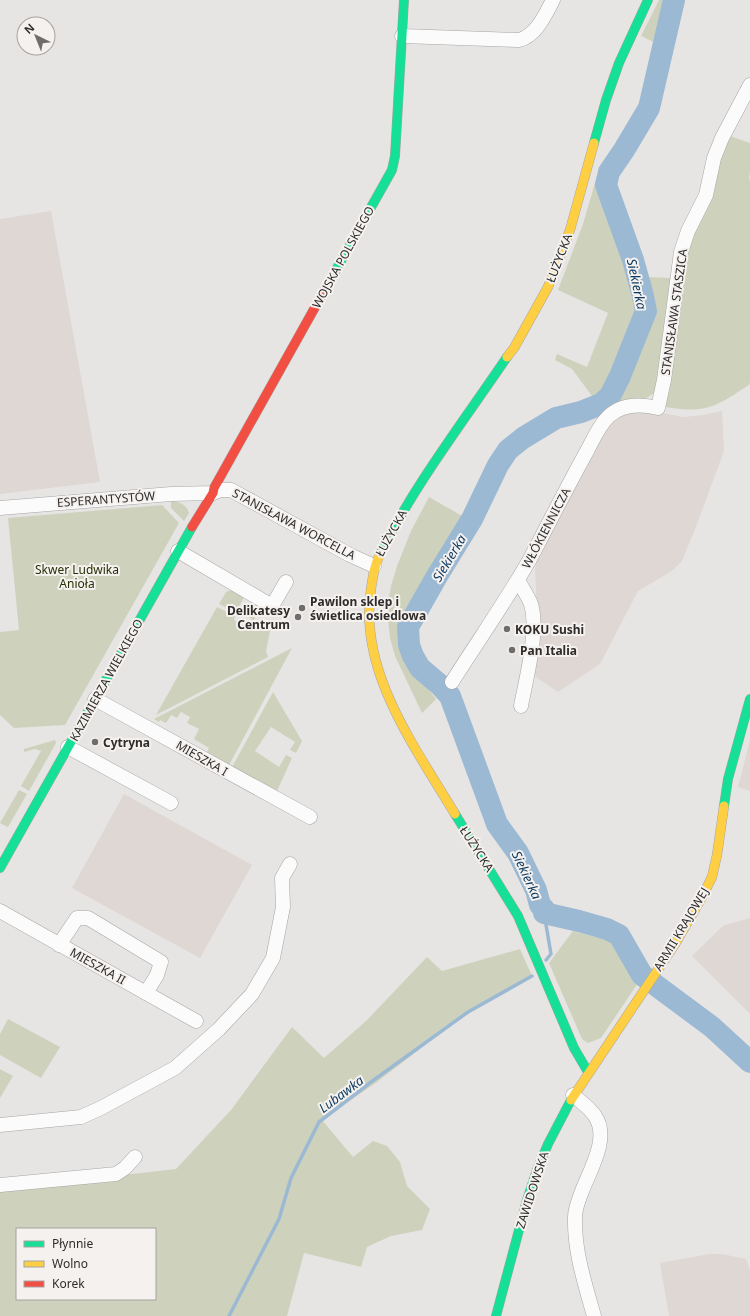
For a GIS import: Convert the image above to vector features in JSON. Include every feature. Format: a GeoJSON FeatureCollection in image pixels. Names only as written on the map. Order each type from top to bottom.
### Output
{"type":"FeatureCollection","features":[{"type":"Feature","properties":{"kind":"street","name":"WOJSKA POLSKIEGO"},"geometry":{"type":"LineString","coordinates":[[213,493],[214,488],[232,454],[392,170],[395,156],[404,0]]}},
{"type":"Feature","properties":{"kind":"street"},"geometry":{"type":"LineString","coordinates":[[402,36],[519,40],[528,37],[535,30],[553,0]]}},
{"type":"Feature","properties":{"kind":"street","name":"ŁUŻYCKA"},"geometry":{"type":"LineString","coordinates":[[588,1072],[574,1048],[518,916],[412,743],[388,696],[376,664],[371,645],[368,606],[374,566],[396,524],[417,488],[514,348],[548,287],[570,230],[606,100],[619,62],[648,0]]}},
{"type":"Feature","properties":{"kind":"street","name":"STANISŁAWA STASZICA"},"geometry":{"type":"LineString","coordinates":[[658,408],[664,380],[681,252],[688,231],[706,195],[714,158],[750,85]]}},
{"type":"Feature","properties":{"kind":"street","name":"WŁÓKIENNICZA"},"geometry":{"type":"LineString","coordinates":[[452,682],[518,580],[606,418],[616,410],[627,406],[644,405],[658,408]]}},
{"type":"Feature","properties":{"kind":"street","name":"STANISŁAWA WORCELLA"},"geometry":{"type":"LineString","coordinates":[[213,493],[220,490],[231,490],[350,555],[374,566]]}},
{"type":"Feature","properties":{"kind":"street","name":"ESPERANTYSTÓW"},"geometry":{"type":"LineString","coordinates":[[0,508],[171,494],[213,493]]}},
{"type":"Feature","properties":{"kind":"street","name":"KAZIMIERZA WIELKIEGO"},"geometry":{"type":"LineString","coordinates":[[0,868],[178,551],[213,493]]}},
{"type":"Feature","properties":{"kind":"street"},"geometry":{"type":"LineString","coordinates":[[178,551],[272,606],[286,582]]}},
{"type":"Feature","properties":{"kind":"street"},"geometry":{"type":"LineString","coordinates":[[518,580],[529,600],[533,618],[532,644],[521,706]]}},
{"type":"Feature","properties":{"kind":"street","name":"MIESZKA I"},"geometry":{"type":"LineString","coordinates":[[95,699],[310,817]]}},
{"type":"Feature","properties":{"kind":"street","name":"ARMII KRAJOWEJ"},"geometry":{"type":"LineString","coordinates":[[588,1072],[662,964],[702,899],[712,877],[717,855],[728,779],[750,699]]}},
{"type":"Feature","properties":{"kind":"street"},"geometry":{"type":"LineString","coordinates":[[68,746],[171,803]]}},
{"type":"Feature","properties":{"kind":"street"},"geometry":{"type":"LineString","coordinates":[[0,1125],[81,1117],[175,1068],[219,1029],[252,994],[273,958],[283,907],[282,878],[290,864]]}},
{"type":"Feature","properties":{"kind":"street","name":"MIESZKA II"},"geometry":{"type":"LineString","coordinates":[[0,911],[196,1021]]}},
{"type":"Feature","properties":{"kind":"street"},"geometry":{"type":"LineString","coordinates":[[59,945],[77,918],[88,918],[161,962],[157,975],[146,993]]}},
{"type":"Feature","properties":{"kind":"street","name":"ZAWIDOWSKA"},"geometry":{"type":"LineString","coordinates":[[496,1316],[527,1200],[537,1170],[548,1144],[573,1095],[588,1072]]}},
{"type":"Feature","properties":{"kind":"street"},"geometry":{"type":"LineString","coordinates":[[573,1095],[595,1116],[601,1130],[598,1150],[580,1197],[575,1216],[580,1265],[594,1316]]}},
{"type":"Feature","properties":{"kind":"street"},"geometry":{"type":"LineString","coordinates":[[0,1185],[116,1174],[125,1168],[135,1157]]}},
{"type":"Feature","properties":{"kind":"shaded area"},"geometry":{"type":"Polygon","coordinates":[[[51,211],[100,482],[0,494],[0,219],[51,211]]]}},
{"type":"Feature","properties":{"kind":"shaded area"},"geometry":{"type":"Polygon","coordinates":[[[642,409],[683,417],[704,415],[722,411],[724,451],[682,561],[673,570],[638,591],[600,664],[558,692],[536,677],[532,665],[538,634],[535,569],[537,561],[584,467],[615,415],[642,409]]]}},
{"type":"Feature","properties":{"kind":"shaded area"},"geometry":{"type":"Polygon","coordinates":[[[750,740],[750,791],[738,787],[750,740]]]}},
{"type":"Feature","properties":{"kind":"shaded area"},"geometry":{"type":"Polygon","coordinates":[[[124,794],[252,865],[200,958],[72,888],[124,794]]]}},
{"type":"Feature","properties":{"kind":"shaded area"},"geometry":{"type":"Polygon","coordinates":[[[750,918],[750,1014],[692,956],[723,926],[750,918]]]}},
{"type":"Feature","properties":{"kind":"shaded area"},"geometry":{"type":"Polygon","coordinates":[[[709,1254],[722,1254],[746,1259],[750,1270],[750,1316],[669,1316],[660,1263],[709,1254]]]}},
{"type":"Feature","properties":{"kind":"green space"},"geometry":{"type":"Polygon","coordinates":[[[659,0],[669,0],[660,45],[641,36],[659,0]]]}},
{"type":"Feature","properties":{"kind":"green space"},"geometry":{"type":"Polygon","coordinates":[[[730,136],[750,143],[750,382],[749,385],[711,407],[690,410],[662,406],[685,256],[730,136]]]}},
{"type":"Feature","properties":{"kind":"green space"},"geometry":{"type":"Polygon","coordinates":[[[599,169],[602,174],[602,194],[629,261],[638,291],[640,305],[638,321],[616,372],[606,389],[595,400],[572,369],[555,360],[557,354],[587,367],[608,313],[558,290],[583,224],[599,169]]]}},
{"type":"Feature","properties":{"kind":"green space"},"geometry":{"type":"Polygon","coordinates":[[[646,277],[672,278],[656,391],[640,401],[608,410],[622,383],[649,319],[651,302],[646,277]]]}},
{"type":"Feature","properties":{"kind":"green space"},"geometry":{"type":"Polygon","coordinates":[[[429,497],[464,517],[425,587],[404,629],[405,650],[412,667],[436,699],[422,713],[395,656],[390,638],[387,610],[391,586],[397,566],[411,531],[429,497]]]}},
{"type":"Feature","properties":{"kind":"green space"},"geometry":{"type":"Polygon","coordinates":[[[174,501],[184,505],[187,508],[189,513],[184,521],[171,508],[171,502],[174,501]]]}},
{"type":"Feature","properties":{"kind":"green space","name":"Skwer Ludwika Anioła"},"geometry":{"type":"Polygon","coordinates":[[[162,505],[179,523],[65,725],[14,728],[0,715],[0,632],[19,630],[8,518],[162,505]]]}},
{"type":"Feature","properties":{"kind":"green space"},"geometry":{"type":"Polygon","coordinates":[[[231,590],[245,595],[239,607],[255,617],[254,620],[270,631],[266,651],[268,657],[156,715],[217,607],[235,616],[234,620],[248,628],[252,619],[239,611],[237,613],[219,604],[226,592],[231,590]]]}},
{"type":"Feature","properties":{"kind":"green space"},"geometry":{"type":"Polygon","coordinates":[[[292,648],[228,767],[206,754],[209,748],[194,739],[199,729],[187,723],[190,717],[181,712],[177,718],[171,715],[166,723],[160,720],[159,722],[154,719],[292,648]]]}},
{"type":"Feature","properties":{"kind":"green space"},"geometry":{"type":"Polygon","coordinates":[[[273,692],[302,741],[296,753],[290,750],[295,742],[271,727],[255,751],[279,767],[286,755],[292,758],[277,791],[231,769],[273,692]]]}},
{"type":"Feature","properties":{"kind":"green space"},"geometry":{"type":"Polygon","coordinates":[[[55,740],[56,743],[29,791],[21,786],[41,751],[35,749],[24,752],[24,749],[55,740]]]}},
{"type":"Feature","properties":{"kind":"green space"},"geometry":{"type":"Polygon","coordinates":[[[19,790],[27,794],[8,827],[0,823],[19,790]]]}},
{"type":"Feature","properties":{"kind":"green space"},"geometry":{"type":"Polygon","coordinates":[[[573,931],[611,941],[638,983],[601,1038],[588,1043],[582,1039],[549,963],[573,931]]]}},
{"type":"Feature","properties":{"kind":"green space"},"geometry":{"type":"Polygon","coordinates":[[[520,949],[532,976],[468,1012],[377,1082],[322,1120],[353,1157],[373,1141],[387,1146],[400,1162],[407,1186],[430,1209],[422,1230],[391,1236],[367,1247],[361,1267],[304,1253],[287,1316],[0,1316],[0,1189],[176,1169],[231,1110],[292,1027],[324,1058],[366,1021],[427,957],[442,971],[520,949]]]}},
{"type":"Feature","properties":{"kind":"green space"},"geometry":{"type":"Polygon","coordinates":[[[8,1019],[60,1047],[41,1078],[0,1055],[0,1034],[8,1019]]]}},
{"type":"Feature","properties":{"kind":"green space"},"geometry":{"type":"Polygon","coordinates":[[[0,1069],[13,1076],[0,1098],[0,1069]]]}},
{"type":"Feature","properties":{"kind":"waterway","name":"Siekierka"},"geometry":{"type":"LineString","coordinates":[[674,0],[649,108],[609,172],[606,185],[633,260],[646,311],[620,376],[610,396],[601,404],[581,412],[556,418],[523,438],[508,450],[498,465],[472,519],[408,627],[409,645],[420,668],[440,685],[450,696],[497,824],[518,853],[536,890],[540,905],[544,909],[544,913],[607,929],[619,935],[642,975],[712,1027],[750,1062]]}},
{"type":"Feature","properties":{"kind":"waterway","name":"Lubawka"},"geometry":{"type":"LineString","coordinates":[[544,913],[551,954],[546,960]]}},
{"type":"Feature","properties":{"kind":"waterway","name":"Lubawka"},"geometry":{"type":"LineString","coordinates":[[229,1316],[279,1219],[291,1178],[319,1122],[371,1082],[468,1012],[532,976]]}},
{"type":"Feature","properties":{"kind":"traffic: fast"},"geometry":{"type":"LineString","coordinates":[[323,293],[392,170],[395,156],[404,0]]}},
{"type":"Feature","properties":{"kind":"traffic: fast"},"geometry":{"type":"LineString","coordinates":[[594,143],[606,100],[619,63],[648,0]]}},
{"type":"Feature","properties":{"kind":"traffic: fast"},"geometry":{"type":"LineString","coordinates":[[380,554],[408,503],[424,478],[507,357]]}},
{"type":"Feature","properties":{"kind":"traffic: fast"},"geometry":{"type":"LineString","coordinates":[[0,868],[192,527]]}},
{"type":"Feature","properties":{"kind":"traffic: fast"},"geometry":{"type":"LineString","coordinates":[[724,806],[728,779],[750,699]]}},
{"type":"Feature","properties":{"kind":"traffic: fast"},"geometry":{"type":"LineString","coordinates":[[455,814],[518,916],[574,1048],[588,1072]]}},
{"type":"Feature","properties":{"kind":"traffic: fast"},"geometry":{"type":"LineString","coordinates":[[496,1316],[527,1200],[537,1170],[548,1144],[571,1100]]}},
{"type":"Feature","properties":{"kind":"traffic: slow"},"geometry":{"type":"LineString","coordinates":[[507,357],[514,348],[548,287],[570,230],[594,143]]}},
{"type":"Feature","properties":{"kind":"traffic: slow"},"geometry":{"type":"LineString","coordinates":[[380,554],[372,580],[369,619],[373,649],[381,679],[407,735],[455,814]]}},
{"type":"Feature","properties":{"kind":"traffic: slow"},"geometry":{"type":"LineString","coordinates":[[571,1100],[675,944],[701,899],[712,877],[717,855],[724,806]]}},
{"type":"Feature","properties":{"kind":"traffic: jam"},"geometry":{"type":"LineString","coordinates":[[192,527],[213,493],[214,488],[323,293]]}},
{"type":"Feature","properties":{"kind":"place","name":"Pawilon sklep i świetlica osiedlowa"},"geometry":{"type":"Point","coordinates":[302,608]}},
{"type":"Feature","properties":{"kind":"place","name":"Delikatesy Centrum"},"geometry":{"type":"Point","coordinates":[298,617]}},
{"type":"Feature","properties":{"kind":"place","name":"KOKU Sushi"},"geometry":{"type":"Point","coordinates":[507,629]}},
{"type":"Feature","properties":{"kind":"place","name":"Pan Italia"},"geometry":{"type":"Point","coordinates":[512,650]}},
{"type":"Feature","properties":{"kind":"place","name":"Cytryna"},"geometry":{"type":"Point","coordinates":[95,742]}}]}
